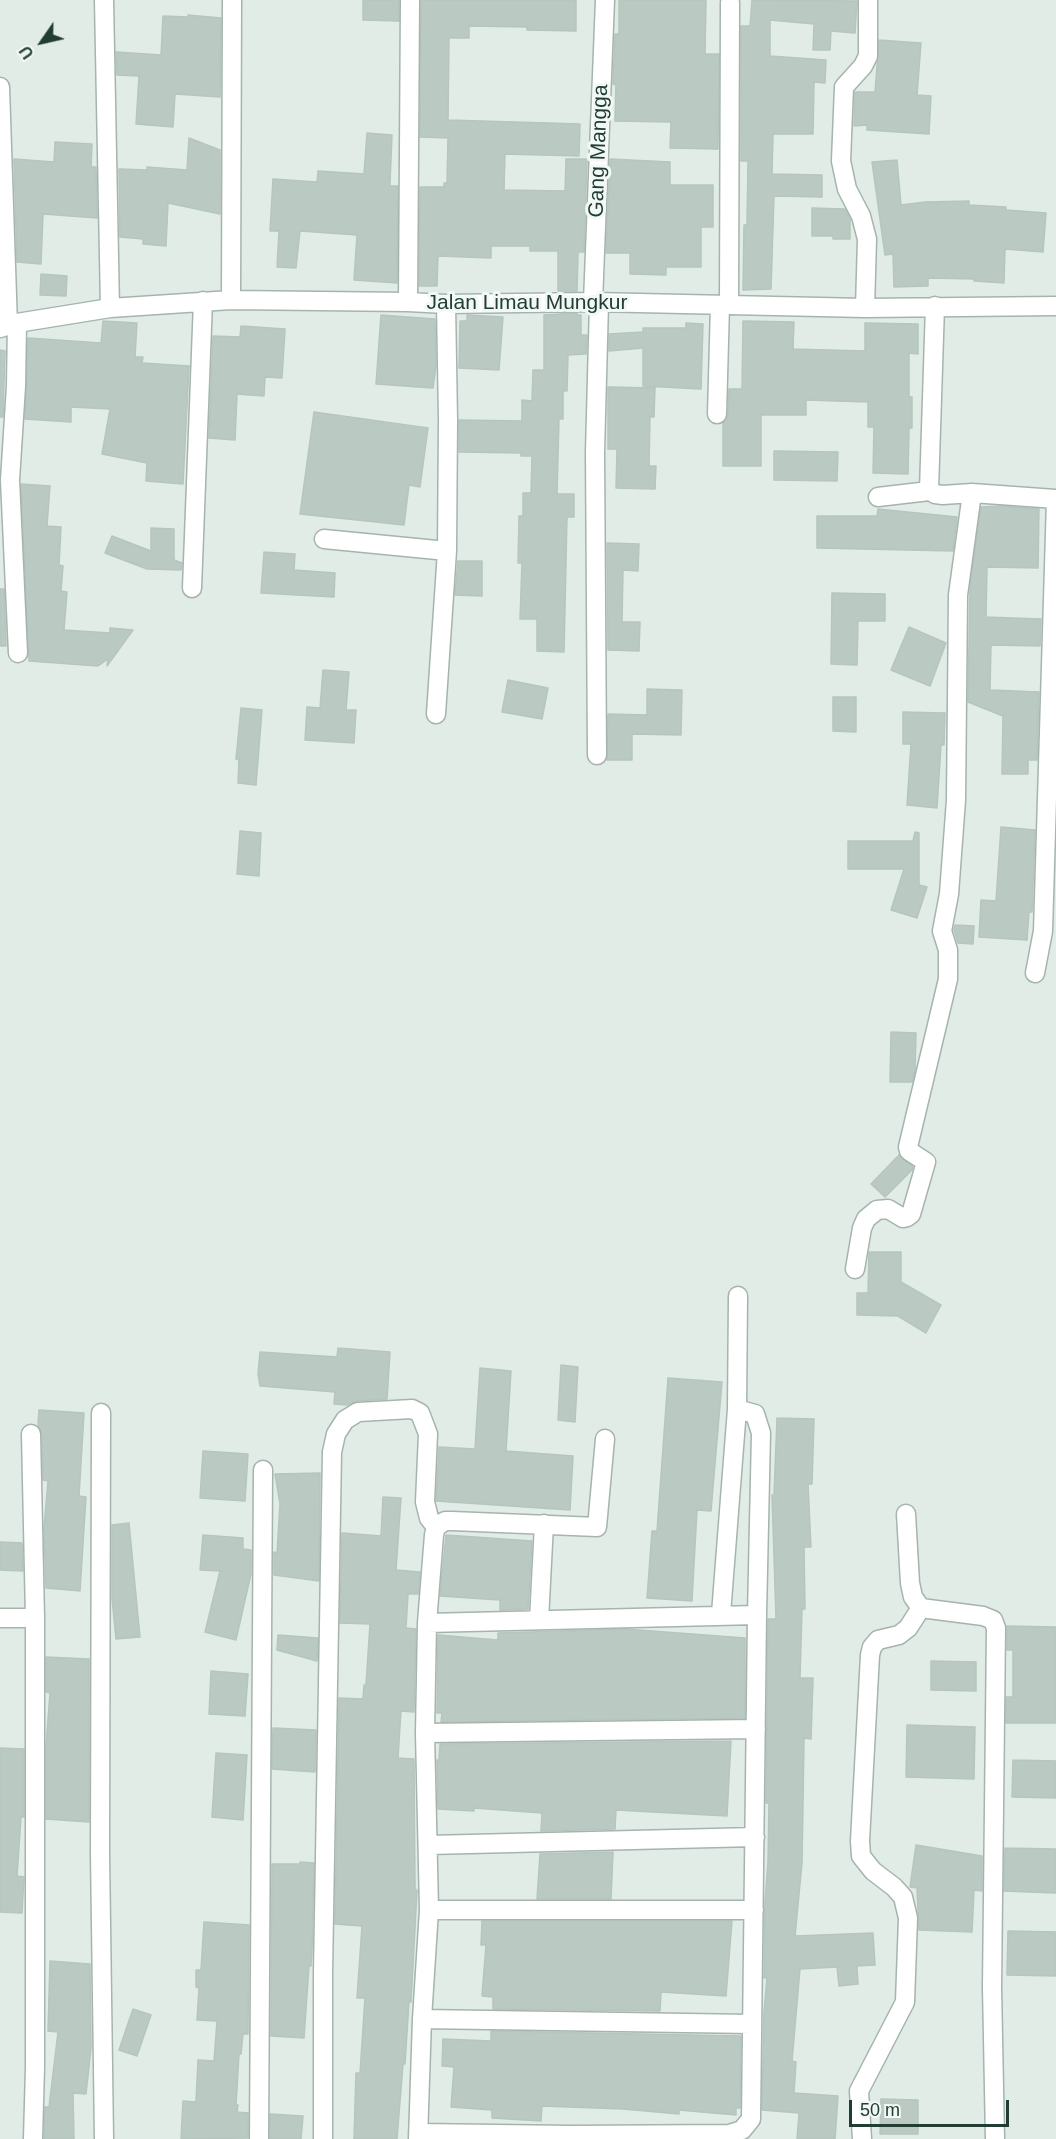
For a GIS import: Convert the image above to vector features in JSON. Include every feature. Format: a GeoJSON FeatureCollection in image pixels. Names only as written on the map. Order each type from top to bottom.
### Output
{"type":"FeatureCollection","features":[{"type":"Feature","properties":{"kind":"street"},"geometry":{"type":"LineString","coordinates":[[104,0],[110,308]]}},
{"type":"Feature","properties":{"kind":"street"},"geometry":{"type":"LineString","coordinates":[[231,300],[232,0]]}},
{"type":"Feature","properties":{"kind":"street"},"geometry":{"type":"LineString","coordinates":[[408,302],[411,0]]}},
{"type":"Feature","properties":{"kind":"street","name":"Gang Mangga"},"geometry":{"type":"LineString","coordinates":[[597,755],[596,302],[605,0]]}},
{"type":"Feature","properties":{"kind":"street"},"geometry":{"type":"LineString","coordinates":[[866,308],[867,239],[861,216],[847,189],[841,162],[844,87],[863,66],[868,56],[868,0]]}},
{"type":"Feature","properties":{"kind":"street"},"geometry":{"type":"LineString","coordinates":[[717,414],[725,305],[730,3]]}},
{"type":"Feature","properties":{"kind":"street"},"geometry":{"type":"LineString","coordinates":[[0,87],[8,325],[16,386],[10,480],[18,653]]}},
{"type":"Feature","properties":{"kind":"street","name":"Jalan Limau Mungkur"},"geometry":{"type":"LineString","coordinates":[[8,325],[110,308],[231,300],[446,304],[596,302],[866,308],[1056,306]]}},
{"type":"Feature","properties":{"kind":"street"},"geometry":{"type":"LineString","coordinates":[[192,588],[203,301]]}},
{"type":"Feature","properties":{"kind":"street"},"geometry":{"type":"LineString","coordinates":[[436,714],[447,551],[446,304]]}},
{"type":"Feature","properties":{"kind":"street"},"geometry":{"type":"LineString","coordinates":[[929,491],[935,306]]}},
{"type":"Feature","properties":{"kind":"street"},"geometry":{"type":"LineString","coordinates":[[878,496],[929,491],[943,495],[972,493],[1056,500],[1042,931],[1035,973]]}},
{"type":"Feature","properties":{"kind":"street"},"geometry":{"type":"LineString","coordinates":[[855,1269],[866,1219],[877,1210],[888,1209],[903,1218],[911,1214],[926,1162],[909,1151],[908,1147],[948,979],[948,950],[942,931],[949,894],[956,800],[958,595],[972,493]]}},
{"type":"Feature","properties":{"kind":"street"},"geometry":{"type":"LineString","coordinates":[[324,539],[447,551]]}},
{"type":"Feature","properties":{"kind":"street"},"geometry":{"type":"LineString","coordinates":[[721,1614],[737,1409],[738,1296]]}},
{"type":"Feature","properties":{"kind":"street"},"geometry":{"type":"LineString","coordinates":[[323,2139],[323,1972],[332,1452],[336,1434],[345,1420],[357,1412],[412,1409],[420,1413],[428,1434],[425,1502],[429,1518],[436,1527]]}},
{"type":"Feature","properties":{"kind":"street"},"geometry":{"type":"LineString","coordinates":[[605,1439],[597,1527],[460,1520],[445,1521],[436,1527],[428,1623],[425,1733],[429,1910],[418,2136],[572,2137],[729,2134],[742,2130],[751,2119],[761,1433],[754,1414],[737,1409]]}},
{"type":"Feature","properties":{"kind":"street"},"geometry":{"type":"LineString","coordinates":[[101,1413],[100,1853],[104,2139]]}},
{"type":"Feature","properties":{"kind":"street"},"geometry":{"type":"LineString","coordinates":[[31,1434],[35,1618],[33,2139]]}},
{"type":"Feature","properties":{"kind":"street"},"geometry":{"type":"LineString","coordinates":[[259,2139],[263,1470]]}},
{"type":"Feature","properties":{"kind":"street"},"geometry":{"type":"LineString","coordinates":[[906,1514],[910,1583],[913,1597],[921,1608],[983,1616],[993,1620],[996,1628],[992,1988],[995,2139]]}},
{"type":"Feature","properties":{"kind":"street"},"geometry":{"type":"LineString","coordinates":[[539,1620],[544,1524]]}},
{"type":"Feature","properties":{"kind":"street"},"geometry":{"type":"LineString","coordinates":[[862,2139],[859,2091],[905,2001],[908,1918],[903,1897],[873,1871],[861,1856],[870,1655],[872,1647],[878,1640],[899,1635],[908,1628],[921,1608]]}},
{"type":"Feature","properties":{"kind":"street"},"geometry":{"type":"LineString","coordinates":[[428,1623],[721,1614],[757,1615]]}},
{"type":"Feature","properties":{"kind":"street"},"geometry":{"type":"LineString","coordinates":[[0,1618],[35,1618]]}},
{"type":"Feature","properties":{"kind":"street"},"geometry":{"type":"LineString","coordinates":[[425,1733],[756,1729]]}},
{"type":"Feature","properties":{"kind":"street"},"geometry":{"type":"LineString","coordinates":[[429,1845],[755,1837]]}},
{"type":"Feature","properties":{"kind":"street"},"geometry":{"type":"LineString","coordinates":[[429,1910],[754,1910]]}},
{"type":"Feature","properties":{"kind":"street"},"geometry":{"type":"LineString","coordinates":[[422,2019],[752,2024]]}},
{"type":"Feature","properties":{"kind":"building"},"geometry":{"type":"Polygon","coordinates":[[[363,0],[399,0],[399,21],[363,20],[363,0]]]}},
{"type":"Feature","properties":{"kind":"building"},"geometry":{"type":"Polygon","coordinates":[[[421,0],[576,0],[576,31],[469,26],[469,38],[449,38],[448,120],[580,124],[579,156],[505,154],[504,190],[565,191],[566,159],[587,159],[584,252],[578,252],[577,291],[558,291],[558,251],[530,251],[530,246],[491,246],[491,258],[438,256],[437,286],[419,286],[420,187],[444,187],[444,183],[447,183],[448,138],[420,137],[421,0]]]}},
{"type":"Feature","properties":{"kind":"building"},"geometry":{"type":"Polygon","coordinates":[[[619,0],[706,0],[705,54],[719,54],[718,149],[670,148],[671,122],[615,121],[616,85],[613,84],[615,34],[619,34],[619,0]]]}},
{"type":"Feature","properties":{"kind":"building"},"geometry":{"type":"Polygon","coordinates":[[[752,0],[857,1],[855,33],[831,31],[830,50],[813,50],[814,24],[770,20],[770,56],[826,60],[825,83],[814,82],[813,134],[773,134],[772,174],[822,175],[822,197],[774,196],[771,289],[743,290],[748,161],[741,161],[741,26],[750,26],[752,0]]]}},
{"type":"Feature","properties":{"kind":"building"},"geometry":{"type":"Polygon","coordinates":[[[188,15],[221,18],[220,97],[175,94],[173,127],[136,124],[139,76],[117,75],[116,52],[161,55],[163,16],[188,17],[188,15]]]}},
{"type":"Feature","properties":{"kind":"building"},"geometry":{"type":"Polygon","coordinates":[[[879,40],[921,43],[917,95],[931,96],[929,134],[867,130],[867,125],[854,126],[855,92],[875,92],[879,40]]]}},
{"type":"Feature","properties":{"kind":"building"},"geometry":{"type":"Polygon","coordinates":[[[367,133],[392,135],[390,186],[398,186],[397,283],[354,280],[357,235],[300,231],[296,268],[277,267],[279,231],[270,231],[273,179],[317,182],[318,171],[364,174],[367,133]]]}},
{"type":"Feature","properties":{"kind":"building"},"geometry":{"type":"Polygon","coordinates":[[[189,138],[220,150],[220,214],[168,203],[166,246],[143,244],[143,239],[120,237],[119,169],[147,170],[147,167],[187,170],[189,138]]]}},
{"type":"Feature","properties":{"kind":"building"},"geometry":{"type":"Polygon","coordinates":[[[55,142],[92,144],[91,167],[96,167],[97,218],[43,214],[41,264],[17,262],[14,159],[54,162],[55,142]]]}},
{"type":"Feature","properties":{"kind":"building"},"geometry":{"type":"Polygon","coordinates":[[[610,159],[670,162],[670,185],[713,185],[713,227],[701,227],[701,267],[666,267],[666,275],[630,274],[630,253],[606,253],[610,159]]]}},
{"type":"Feature","properties":{"kind":"building"},"geometry":{"type":"Polygon","coordinates":[[[897,160],[901,205],[969,201],[969,205],[1006,207],[1006,210],[1046,213],[1043,252],[1005,249],[1004,283],[974,281],[974,279],[928,278],[928,286],[894,287],[893,254],[885,255],[872,162],[897,160]]]}},
{"type":"Feature","properties":{"kind":"building"},"geometry":{"type":"Polygon","coordinates":[[[812,208],[845,209],[850,219],[850,239],[812,236],[812,208]]]}},
{"type":"Feature","properties":{"kind":"building"},"geometry":{"type":"Polygon","coordinates":[[[41,274],[67,276],[66,296],[40,295],[41,274]]]}},
{"type":"Feature","properties":{"kind":"building"},"geometry":{"type":"Polygon","coordinates":[[[577,313],[581,315],[581,335],[587,335],[586,354],[568,355],[567,391],[563,391],[563,419],[559,419],[557,494],[574,494],[574,517],[567,517],[564,652],[537,651],[537,619],[520,619],[522,563],[518,563],[519,516],[523,516],[523,493],[531,493],[532,456],[521,456],[521,453],[459,452],[459,420],[522,421],[522,400],[532,401],[533,370],[544,370],[544,315],[577,313]]]}},
{"type":"Feature","properties":{"kind":"building"},"geometry":{"type":"Polygon","coordinates":[[[381,315],[435,319],[436,366],[433,388],[376,384],[381,315]]]}},
{"type":"Feature","properties":{"kind":"building"},"geometry":{"type":"Polygon","coordinates":[[[467,315],[503,317],[499,370],[459,368],[460,321],[467,321],[467,315]]]}},
{"type":"Feature","properties":{"kind":"building"},"geometry":{"type":"Polygon","coordinates":[[[103,321],[137,323],[135,357],[143,357],[142,363],[189,366],[183,484],[146,481],[147,463],[102,454],[110,409],[71,407],[71,422],[25,419],[28,338],[101,343],[103,321]]]}},
{"type":"Feature","properties":{"kind":"building"},"geometry":{"type":"Polygon","coordinates":[[[743,321],[794,322],[793,349],[865,351],[865,323],[918,324],[918,354],[909,353],[912,428],[909,428],[908,474],[873,473],[874,427],[868,427],[868,402],[806,400],[806,415],[761,415],[761,466],[723,466],[723,423],[728,415],[729,389],[742,389],[743,321]]]}},
{"type":"Feature","properties":{"kind":"building"},"geometry":{"type":"Polygon","coordinates":[[[686,323],[703,324],[701,389],[643,386],[643,348],[609,351],[609,334],[643,332],[643,328],[686,328],[686,323]]]}},
{"type":"Feature","properties":{"kind":"building"},"geometry":{"type":"Polygon","coordinates":[[[241,326],[285,329],[282,378],[265,377],[264,396],[237,394],[235,440],[209,438],[213,336],[240,337],[241,326]]]}},
{"type":"Feature","properties":{"kind":"building"},"geometry":{"type":"Polygon","coordinates":[[[0,350],[5,351],[3,417],[0,417],[0,350]]]}},
{"type":"Feature","properties":{"kind":"building"},"geometry":{"type":"Polygon","coordinates":[[[608,387],[655,388],[654,417],[650,417],[649,466],[656,466],[655,489],[616,488],[617,449],[608,449],[608,387]]]}},
{"type":"Feature","properties":{"kind":"building"},"geometry":{"type":"Polygon","coordinates":[[[314,412],[428,428],[420,487],[409,485],[404,525],[300,514],[314,412]]]}},
{"type":"Feature","properties":{"kind":"building"},"geometry":{"type":"Polygon","coordinates":[[[774,451],[838,452],[837,481],[774,480],[774,451]]]}},
{"type":"Feature","properties":{"kind":"building"},"geometry":{"type":"Polygon","coordinates":[[[21,484],[50,486],[47,526],[61,527],[59,565],[63,566],[61,591],[67,592],[64,630],[110,633],[110,628],[133,630],[107,666],[108,659],[98,666],[29,661],[21,484]]]}},
{"type":"Feature","properties":{"kind":"building"},"geometry":{"type":"Polygon","coordinates":[[[981,507],[1039,509],[1038,568],[987,567],[986,617],[1041,619],[1040,646],[991,645],[990,690],[1039,692],[1037,760],[1028,760],[1028,774],[1002,774],[1003,716],[968,702],[970,587],[981,507]]]}},
{"type":"Feature","properties":{"kind":"building"},"geometry":{"type":"Polygon","coordinates":[[[878,509],[957,517],[953,551],[817,548],[817,516],[877,516],[878,509]]]}},
{"type":"Feature","properties":{"kind":"building"},"geometry":{"type":"Polygon","coordinates":[[[151,528],[174,529],[174,560],[182,563],[181,570],[147,569],[105,553],[112,536],[151,551],[151,528]]]}},
{"type":"Feature","properties":{"kind":"building"},"geometry":{"type":"Polygon","coordinates":[[[607,543],[639,544],[638,571],[623,570],[622,622],[640,622],[639,651],[608,650],[607,543]]]}},
{"type":"Feature","properties":{"kind":"building"},"geometry":{"type":"Polygon","coordinates":[[[264,552],[295,554],[294,570],[335,573],[334,597],[261,593],[264,552]]]}},
{"type":"Feature","properties":{"kind":"building"},"geometry":{"type":"Polygon","coordinates":[[[458,561],[482,561],[482,596],[455,595],[458,561]]]}},
{"type":"Feature","properties":{"kind":"building"},"geometry":{"type":"Polygon","coordinates":[[[0,589],[4,589],[6,646],[0,646],[0,589]]]}},
{"type":"Feature","properties":{"kind":"building"},"geometry":{"type":"Polygon","coordinates":[[[832,593],[885,594],[885,621],[858,621],[857,665],[831,664],[832,593]]]}},
{"type":"Feature","properties":{"kind":"building"},"geometry":{"type":"Polygon","coordinates":[[[909,627],[946,643],[930,686],[891,670],[909,627]]]}},
{"type":"Feature","properties":{"kind":"building"},"geometry":{"type":"Polygon","coordinates":[[[323,670],[349,672],[346,710],[356,710],[354,743],[305,740],[307,707],[320,708],[323,670]]]}},
{"type":"Feature","properties":{"kind":"building"},"geometry":{"type":"Polygon","coordinates":[[[508,680],[548,688],[542,719],[502,712],[508,680]]]}},
{"type":"Feature","properties":{"kind":"building"},"geometry":{"type":"Polygon","coordinates":[[[647,689],[682,690],[681,735],[632,734],[632,760],[607,760],[608,714],[647,715],[647,689]]]}},
{"type":"Feature","properties":{"kind":"building"},"geometry":{"type":"Polygon","coordinates":[[[833,697],[856,697],[856,732],[833,731],[833,697]]]}},
{"type":"Feature","properties":{"kind":"building"},"geometry":{"type":"Polygon","coordinates":[[[241,708],[262,710],[256,785],[238,783],[239,759],[236,759],[241,708]]]}},
{"type":"Feature","properties":{"kind":"building"},"geometry":{"type":"Polygon","coordinates":[[[903,712],[945,713],[937,808],[907,805],[911,744],[903,744],[903,712]]]}},
{"type":"Feature","properties":{"kind":"building"},"geometry":{"type":"Polygon","coordinates":[[[1001,827],[1035,830],[1032,912],[1029,912],[1027,940],[979,937],[981,900],[996,901],[1001,827]]]}},
{"type":"Feature","properties":{"kind":"building"},"geometry":{"type":"Polygon","coordinates":[[[240,831],[261,833],[259,876],[237,874],[240,831]]]}},
{"type":"Feature","properties":{"kind":"building"},"geometry":{"type":"Polygon","coordinates":[[[915,832],[919,833],[919,885],[927,887],[917,918],[891,910],[904,869],[848,869],[848,841],[913,841],[915,832]]]}},
{"type":"Feature","properties":{"kind":"building"},"geometry":{"type":"Polygon","coordinates":[[[955,925],[974,926],[973,944],[958,943],[954,930],[955,925]]]}},
{"type":"Feature","properties":{"kind":"building"},"geometry":{"type":"Polygon","coordinates":[[[891,1032],[916,1033],[915,1070],[912,1082],[890,1082],[891,1032]]]}},
{"type":"Feature","properties":{"kind":"building"},"geometry":{"type":"Polygon","coordinates":[[[899,1155],[913,1167],[912,1170],[885,1197],[871,1184],[899,1155]]]}},
{"type":"Feature","properties":{"kind":"building"},"geometry":{"type":"Polygon","coordinates":[[[869,1252],[901,1252],[901,1282],[941,1305],[926,1333],[898,1316],[857,1315],[857,1293],[868,1293],[869,1252]]]}},
{"type":"Feature","properties":{"kind":"building"},"geometry":{"type":"Polygon","coordinates":[[[338,1348],[390,1352],[387,1399],[357,1401],[347,1405],[334,1404],[335,1392],[260,1386],[258,1374],[260,1352],[337,1357],[338,1348]]]}},
{"type":"Feature","properties":{"kind":"building"},"geometry":{"type":"Polygon","coordinates":[[[561,1365],[578,1367],[575,1422],[558,1420],[561,1365]]]}},
{"type":"Feature","properties":{"kind":"building"},"geometry":{"type":"Polygon","coordinates":[[[480,1368],[511,1371],[506,1451],[573,1456],[570,1510],[436,1501],[439,1447],[475,1449],[480,1368]]]}},
{"type":"Feature","properties":{"kind":"building"},"geometry":{"type":"Polygon","coordinates":[[[668,1378],[722,1382],[711,1511],[697,1510],[692,1601],[647,1598],[652,1531],[657,1531],[668,1378]]]}},
{"type":"Feature","properties":{"kind":"building"},"geometry":{"type":"Polygon","coordinates":[[[39,1410],[84,1413],[79,1496],[86,1497],[80,1591],[46,1588],[44,1529],[48,1481],[43,1480],[42,1434],[38,1425],[39,1410]]]}},
{"type":"Feature","properties":{"kind":"building"},"geometry":{"type":"Polygon","coordinates":[[[777,1418],[814,1419],[812,1484],[808,1484],[811,1547],[804,1547],[805,1609],[802,1609],[800,1678],[813,1678],[811,1739],[804,1738],[802,1863],[795,1936],[873,1933],[875,1965],[857,1966],[858,1984],[839,1986],[837,1967],[800,1969],[792,2061],[796,2062],[794,2093],[838,2096],[835,2139],[797,2139],[799,2113],[762,2110],[767,1978],[764,1978],[769,1803],[766,1803],[768,1619],[776,1619],[772,1495],[774,1495],[777,1418]]]}},
{"type":"Feature","properties":{"kind":"building"},"geometry":{"type":"Polygon","coordinates":[[[203,1451],[248,1454],[245,1501],[200,1498],[203,1451]]]}},
{"type":"Feature","properties":{"kind":"building"},"geometry":{"type":"Polygon","coordinates":[[[320,1473],[319,1581],[274,1575],[274,1552],[277,1553],[280,1504],[275,1474],[320,1473]]]}},
{"type":"Feature","properties":{"kind":"building"},"geometry":{"type":"Polygon","coordinates":[[[383,1497],[401,1498],[396,1570],[420,1572],[418,1594],[408,1594],[406,1628],[416,1629],[414,1712],[401,1711],[398,1758],[414,1759],[415,1888],[417,1891],[411,2002],[409,2001],[397,2139],[354,2139],[356,2073],[360,2073],[365,1998],[357,1998],[362,1926],[335,1924],[339,1698],[363,1699],[370,1624],[340,1623],[342,1533],[381,1536],[383,1497]]]}},
{"type":"Feature","properties":{"kind":"building"},"geometry":{"type":"Polygon","coordinates":[[[129,1523],[140,1637],[116,1639],[112,1598],[112,1525],[129,1523]]]}},
{"type":"Feature","properties":{"kind":"building"},"geometry":{"type":"Polygon","coordinates":[[[203,1535],[243,1538],[243,1549],[251,1550],[251,1574],[236,1640],[205,1632],[220,1571],[200,1570],[203,1535]]]}},
{"type":"Feature","properties":{"kind":"building"},"geometry":{"type":"Polygon","coordinates":[[[446,1535],[532,1541],[528,1609],[500,1610],[500,1600],[440,1596],[446,1535]]]}},
{"type":"Feature","properties":{"kind":"building"},"geometry":{"type":"Polygon","coordinates":[[[0,1542],[22,1543],[23,1571],[0,1570],[0,1542]]]}},
{"type":"Feature","properties":{"kind":"building"},"geometry":{"type":"Polygon","coordinates":[[[1007,1626],[1056,1627],[1056,1723],[1006,1723],[1006,1697],[1013,1697],[1013,1650],[1007,1650],[1007,1626]]]}},
{"type":"Feature","properties":{"kind":"building"},"geometry":{"type":"Polygon","coordinates":[[[625,1629],[745,1638],[745,1718],[441,1722],[442,1713],[437,1713],[438,1635],[498,1640],[498,1633],[625,1629]]]}},
{"type":"Feature","properties":{"kind":"building"},"geometry":{"type":"Polygon","coordinates":[[[278,1635],[318,1638],[317,1661],[277,1650],[278,1635]]]}},
{"type":"Feature","properties":{"kind":"building"},"geometry":{"type":"Polygon","coordinates":[[[46,1657],[89,1659],[89,1822],[46,1819],[46,1746],[50,1693],[46,1692],[46,1657]]]}},
{"type":"Feature","properties":{"kind":"building"},"geometry":{"type":"Polygon","coordinates":[[[931,1661],[976,1662],[976,1691],[931,1690],[931,1661]]]}},
{"type":"Feature","properties":{"kind":"building"},"geometry":{"type":"Polygon","coordinates":[[[211,1671],[248,1674],[245,1716],[209,1714],[211,1671]]]}},
{"type":"Feature","properties":{"kind":"building"},"geometry":{"type":"Polygon","coordinates":[[[907,1725],[975,1727],[974,1779],[906,1777],[907,1725]]]}},
{"type":"Feature","properties":{"kind":"building"},"geometry":{"type":"Polygon","coordinates":[[[273,1728],[316,1730],[315,1772],[272,1769],[273,1728]]]}},
{"type":"Feature","properties":{"kind":"building"},"geometry":{"type":"Polygon","coordinates":[[[731,1741],[727,1816],[616,1810],[615,1829],[541,1831],[542,1813],[474,1808],[474,1811],[438,1809],[437,1760],[439,1760],[440,1744],[731,1741]]]}},
{"type":"Feature","properties":{"kind":"building"},"geometry":{"type":"Polygon","coordinates":[[[0,1748],[24,1749],[24,1817],[21,1817],[17,1876],[24,1877],[22,1913],[0,1912],[0,1748]]]}},
{"type":"Feature","properties":{"kind":"building"},"geometry":{"type":"Polygon","coordinates":[[[216,1753],[247,1755],[243,1820],[212,1817],[216,1753]]]}},
{"type":"Feature","properties":{"kind":"building"},"geometry":{"type":"Polygon","coordinates":[[[1013,1760],[1056,1761],[1056,1798],[1012,1797],[1013,1760]]]}},
{"type":"Feature","properties":{"kind":"building"},"geometry":{"type":"Polygon","coordinates":[[[916,1845],[982,1856],[982,1891],[974,1890],[972,1932],[919,1930],[917,1888],[910,1887],[916,1845]]]}},
{"type":"Feature","properties":{"kind":"building"},"geometry":{"type":"Polygon","coordinates":[[[1005,1848],[1056,1849],[1056,1893],[1004,1891],[1005,1848]]]}},
{"type":"Feature","properties":{"kind":"building"},"geometry":{"type":"Polygon","coordinates":[[[613,1852],[611,1899],[537,1899],[540,1854],[613,1852]]]}},
{"type":"Feature","properties":{"kind":"building"},"geometry":{"type":"Polygon","coordinates":[[[300,1862],[314,1863],[312,1951],[304,2038],[271,2036],[272,1864],[300,1864],[300,1862]]]}},
{"type":"Feature","properties":{"kind":"building"},"geometry":{"type":"Polygon","coordinates":[[[482,1921],[732,1921],[726,1996],[661,1992],[660,2011],[493,2009],[493,1997],[482,1996],[486,1945],[481,1945],[482,1921]]]}},
{"type":"Feature","properties":{"kind":"building"},"geometry":{"type":"Polygon","coordinates":[[[204,1922],[249,1925],[248,2034],[243,2034],[241,2054],[239,2054],[236,2105],[238,2105],[237,2112],[248,2113],[248,2138],[181,2139],[183,2101],[196,2102],[198,2060],[214,2061],[217,2021],[197,2020],[199,1988],[196,1987],[196,1970],[201,1970],[204,1922]]]}},
{"type":"Feature","properties":{"kind":"building"},"geometry":{"type":"Polygon","coordinates":[[[1008,1931],[1056,1932],[1056,1976],[1007,1975],[1008,1931]]]}},
{"type":"Feature","properties":{"kind":"building"},"geometry":{"type":"Polygon","coordinates":[[[50,1961],[90,1964],[91,2048],[86,2094],[73,2093],[74,2139],[44,2139],[45,2107],[49,2107],[58,2032],[48,2031],[50,1961]]]}},
{"type":"Feature","properties":{"kind":"building"},"geometry":{"type":"Polygon","coordinates":[[[133,2009],[151,2015],[137,2056],[119,2050],[133,2009]]]}},
{"type":"Feature","properties":{"kind":"building"},"geometry":{"type":"Polygon","coordinates":[[[491,2031],[741,2036],[740,2108],[736,2108],[736,2115],[679,2110],[679,2114],[542,2106],[541,2121],[492,2118],[492,2110],[451,2107],[454,2067],[442,2066],[443,2039],[491,2041],[491,2031]]]}},
{"type":"Feature","properties":{"kind":"building"},"geometry":{"type":"Polygon","coordinates":[[[881,2099],[918,2100],[918,2134],[880,2134],[881,2099]]]}},
{"type":"Feature","properties":{"kind":"building"},"geometry":{"type":"Polygon","coordinates":[[[270,2114],[303,2116],[301,2139],[270,2139],[270,2114]]]}}]}
